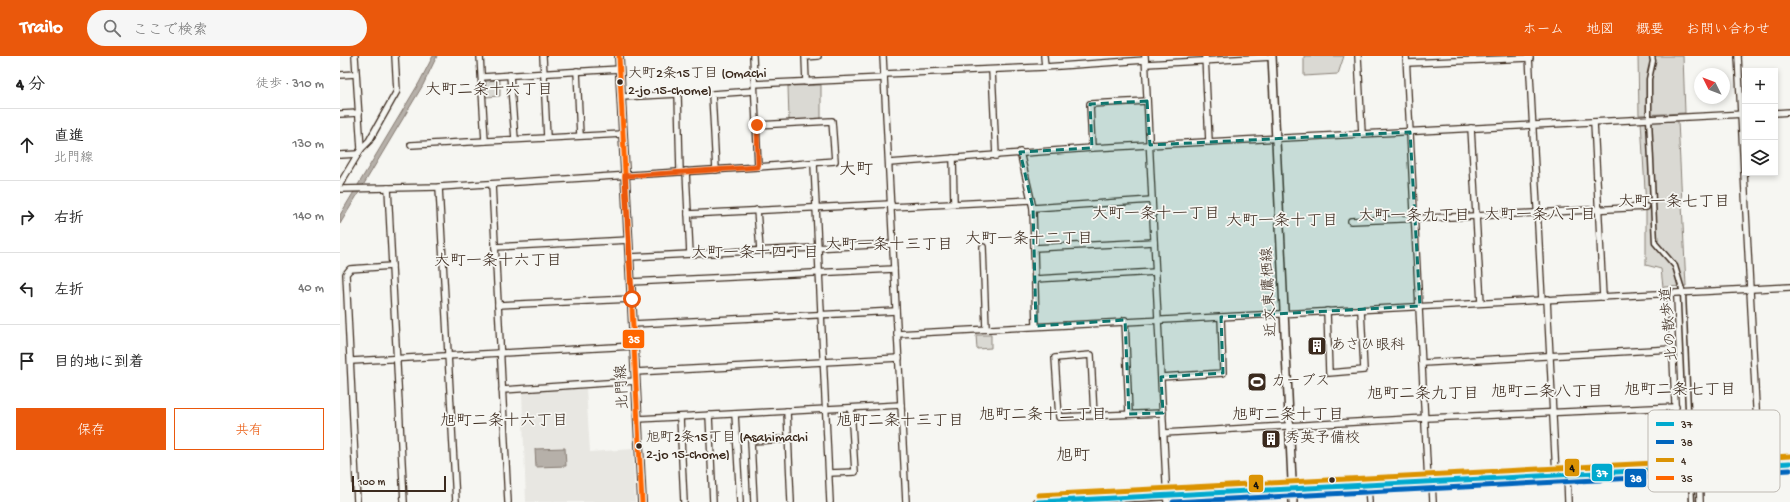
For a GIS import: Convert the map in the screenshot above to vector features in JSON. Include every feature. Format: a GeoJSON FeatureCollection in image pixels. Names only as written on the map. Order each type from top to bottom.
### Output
{"type":"FeatureCollection","features":[{"type":"Feature","properties":{"kind":"main road"},"geometry":{"type":"LineString","coordinates":[[1780,464],[1790,463]]}},
{"type":"Feature","properties":{"kind":"main road"},"geometry":{"type":"LineString","coordinates":[[1038,502],[1167,499],[1293,489],[1648,470]]}},
{"type":"Feature","properties":{"kind":"street"},"geometry":{"type":"LineString","coordinates":[[355,56],[360,152]]}},
{"type":"Feature","properties":{"kind":"street"},"geometry":{"type":"LineString","coordinates":[[340,184],[368,141],[397,91],[395,56]]}},
{"type":"Feature","properties":{"kind":"street"},"geometry":{"type":"LineString","coordinates":[[480,56],[486,141]]}},
{"type":"Feature","properties":{"kind":"street"},"geometry":{"type":"LineString","coordinates":[[543,56],[547,138]]}},
{"type":"Feature","properties":{"kind":"street","name":"北門線"},"geometry":{"type":"LineString","coordinates":[[619,56],[642,502]]}},
{"type":"Feature","properties":{"kind":"street"},"geometry":{"type":"LineString","coordinates":[[753,56],[758,167]]}},
{"type":"Feature","properties":{"kind":"street"},"geometry":{"type":"LineString","coordinates":[[806,82],[805,57],[818,56]]}},
{"type":"Feature","properties":{"kind":"street"},"geometry":{"type":"LineString","coordinates":[[883,56],[906,502]]}},
{"type":"Feature","properties":{"kind":"street"},"geometry":{"type":"LineString","coordinates":[[1044,56],[1045,67]]}},
{"type":"Feature","properties":{"kind":"street"},"geometry":{"type":"LineString","coordinates":[[754,84],[1145,60],[1272,56]]}},
{"type":"Feature","properties":{"kind":"street","name":"近文東鷹栖線"},"geometry":{"type":"LineString","coordinates":[[1272,56],[1293,502]]}},
{"type":"Feature","properties":{"kind":"street"},"geometry":{"type":"LineString","coordinates":[[1358,56],[1362,134]]}},
{"type":"Feature","properties":{"kind":"street"},"geometry":{"type":"LineString","coordinates":[[1406,56],[1426,418],[1430,482],[1433,502]]}},
{"type":"Feature","properties":{"kind":"street","name":"北の散歩道"},"geometry":{"type":"LineString","coordinates":[[1652,56],[1653,61],[1649,79],[1649,119],[1655,243],[1675,266],[1683,293],[1691,410]]}},
{"type":"Feature","properties":{"kind":"street"},"geometry":{"type":"LineString","coordinates":[[1738,56],[1742,104]]}},
{"type":"Feature","properties":{"kind":"street"},"geometry":{"type":"LineString","coordinates":[[1407,63],[1529,57],[1537,212],[1550,356],[1556,475]]}},
{"type":"Feature","properties":{"kind":"street"},"geometry":{"type":"LineString","coordinates":[[1205,59],[1209,142]]}},
{"type":"Feature","properties":{"kind":"street"},"geometry":{"type":"LineString","coordinates":[[1145,60],[1167,499]]}},
{"type":"Feature","properties":{"kind":"street"},"geometry":{"type":"LineString","coordinates":[[482,77],[620,69]]}},
{"type":"Feature","properties":{"kind":"street"},"geometry":{"type":"LineString","coordinates":[[992,70],[996,156]]}},
{"type":"Feature","properties":{"kind":"street"},"geometry":{"type":"LineString","coordinates":[[577,71],[580,136]]}},
{"type":"Feature","properties":{"kind":"street"},"geometry":{"type":"LineString","coordinates":[[340,75],[356,74]]}},
{"type":"Feature","properties":{"kind":"street"},"geometry":{"type":"LineString","coordinates":[[510,75],[515,139]]}},
{"type":"Feature","properties":{"kind":"street"},"geometry":{"type":"LineString","coordinates":[[716,170],[712,94],[754,91]]}},
{"type":"Feature","properties":{"kind":"street"},"geometry":{"type":"LineString","coordinates":[[621,97],[678,94],[690,254]]}},
{"type":"Feature","properties":{"kind":"street"},"geometry":{"type":"LineString","coordinates":[[1092,148],[1090,104],[1147,101]]}},
{"type":"Feature","properties":{"kind":"street"},"geometry":{"type":"LineString","coordinates":[[1778,113],[1790,112]]}},
{"type":"Feature","properties":{"kind":"street"},"geometry":{"type":"LineString","coordinates":[[340,114],[359,113]]}},
{"type":"Feature","properties":{"kind":"street"},"geometry":{"type":"LineString","coordinates":[[888,163],[996,156],[1020,152],[1742,114]]}},
{"type":"Feature","properties":{"kind":"street"},"geometry":{"type":"LineString","coordinates":[[343,189],[492,184],[814,164],[835,161],[832,121],[757,125]]}},
{"type":"Feature","properties":{"kind":"street"},"geometry":{"type":"LineString","coordinates":[[1594,122],[1603,297]]}},
{"type":"Feature","properties":{"kind":"street"},"geometry":{"type":"LineString","coordinates":[[1471,128],[1481,303]]}},
{"type":"Feature","properties":{"kind":"street"},"geometry":{"type":"LineString","coordinates":[[411,145],[623,134]]}},
{"type":"Feature","properties":{"kind":"street"},"geometry":{"type":"LineString","coordinates":[[1744,140],[1756,410]]}},
{"type":"Feature","properties":{"kind":"street"},"geometry":{"type":"LineString","coordinates":[[340,155],[360,152]]}},
{"type":"Feature","properties":{"kind":"street"},"geometry":{"type":"LineString","coordinates":[[1020,152],[1034,208],[1036,326]]}},
{"type":"Feature","properties":{"kind":"street"},"geometry":{"type":"LineString","coordinates":[[953,158],[954,204]]}},
{"type":"Feature","properties":{"kind":"street"},"geometry":{"type":"LineString","coordinates":[[814,164],[830,502]]}},
{"type":"Feature","properties":{"kind":"street"},"geometry":{"type":"LineString","coordinates":[[492,184],[508,502]]}},
{"type":"Feature","properties":{"kind":"street"},"geometry":{"type":"LineString","coordinates":[[439,186],[456,502]]}},
{"type":"Feature","properties":{"kind":"street"},"geometry":{"type":"LineString","coordinates":[[388,188],[404,502]]}},
{"type":"Feature","properties":{"kind":"street"},"geometry":{"type":"LineString","coordinates":[[688,214],[816,207],[954,204],[1031,200]]}},
{"type":"Feature","properties":{"kind":"street"},"geometry":{"type":"LineString","coordinates":[[1034,208],[1152,200]]}},
{"type":"Feature","properties":{"kind":"street"},"geometry":{"type":"LineString","coordinates":[[1351,221],[1646,207]]}},
{"type":"Feature","properties":{"kind":"street"},"geometry":{"type":"LineString","coordinates":[[757,210],[760,250]]}},
{"type":"Feature","properties":{"kind":"street"},"geometry":{"type":"LineString","coordinates":[[495,247],[629,240]]}},
{"type":"Feature","properties":{"kind":"street"},"geometry":{"type":"LineString","coordinates":[[1034,248],[1154,242]]}},
{"type":"Feature","properties":{"kind":"street"},"geometry":{"type":"LineString","coordinates":[[630,256],[893,244]]}},
{"type":"Feature","properties":{"kind":"street"},"geometry":{"type":"LineString","coordinates":[[983,247],[986,329]]}},
{"type":"Feature","properties":{"kind":"street"},"geometry":{"type":"LineString","coordinates":[[357,502],[346,274],[350,269],[392,266]]}},
{"type":"Feature","properties":{"kind":"street"},"geometry":{"type":"LineString","coordinates":[[631,282],[894,269]]}},
{"type":"Feature","properties":{"kind":"street"},"geometry":{"type":"LineString","coordinates":[[1035,280],[1156,272]]}},
{"type":"Feature","properties":{"kind":"street"},"geometry":{"type":"LineString","coordinates":[[897,334],[1125,320],[1221,317],[1790,287]]}},
{"type":"Feature","properties":{"kind":"street"},"geometry":{"type":"LineString","coordinates":[[1670,293],[1676,410]]}},
{"type":"Feature","properties":{"kind":"street"},"geometry":{"type":"LineString","coordinates":[[498,305],[632,299]]}},
{"type":"Feature","properties":{"kind":"street"},"geometry":{"type":"LineString","coordinates":[[1327,311],[1329,373],[1364,370],[1360,310]]}},
{"type":"Feature","properties":{"kind":"street"},"geometry":{"type":"LineString","coordinates":[[633,324],[896,311]]}},
{"type":"Feature","properties":{"kind":"street"},"geometry":{"type":"LineString","coordinates":[[1161,377],[1223,373],[1221,317]]}},
{"type":"Feature","properties":{"kind":"street"},"geometry":{"type":"LineString","coordinates":[[1125,320],[1129,414]]}},
{"type":"Feature","properties":{"kind":"street"},"geometry":{"type":"LineString","coordinates":[[351,361],[634,346]]}},
{"type":"Feature","properties":{"kind":"street"},"geometry":{"type":"LineString","coordinates":[[1423,363],[1672,349]]}},
{"type":"Feature","properties":{"kind":"street"},"geometry":{"type":"LineString","coordinates":[[1094,416],[1091,355],[1055,358],[1058,417],[1094,416],[1163,413]]}},
{"type":"Feature","properties":{"kind":"street"},"geometry":{"type":"LineString","coordinates":[[635,372],[899,358]]}},
{"type":"Feature","properties":{"kind":"street"},"geometry":{"type":"LineString","coordinates":[[502,390],[636,381]]}},
{"type":"Feature","properties":{"kind":"street"},"geometry":{"type":"LineString","coordinates":[[638,419],[901,405]]}},
{"type":"Feature","properties":{"kind":"street"},"geometry":{"type":"LineString","coordinates":[[1164,433],[1426,418],[1676,407]]}},
{"type":"Feature","properties":{"kind":"street"},"geometry":{"type":"LineString","coordinates":[[828,473],[855,472],[851,408]]}},
{"type":"Feature","properties":{"kind":"street"},"geometry":{"type":"LineString","coordinates":[[786,411],[791,502]]}},
{"type":"Feature","properties":{"kind":"street"},"geometry":{"type":"LineString","coordinates":[[735,414],[740,502]]}},
{"type":"Feature","properties":{"kind":"street"},"geometry":{"type":"LineString","coordinates":[[709,415],[713,502]]}},
{"type":"Feature","properties":{"kind":"street"},"geometry":{"type":"LineString","coordinates":[[680,416],[684,502]]}},
{"type":"Feature","properties":{"kind":"street"},"geometry":{"type":"LineString","coordinates":[[754,502],[751,441],[788,439]]}},
{"type":"Feature","properties":{"kind":"street"},"geometry":{"type":"LineString","coordinates":[[1567,474],[1568,502]]}},
{"type":"Feature","properties":{"kind":"street"},"geometry":{"type":"LineString","coordinates":[[1368,485],[1369,502]]}},
{"type":"Feature","properties":{"kind":"street","name":"北の散歩道"},"geometry":{"type":"LineString","coordinates":[[1692,502],[1693,492]]}},
{"type":"Feature","properties":{"kind":"street"},"geometry":{"type":"LineString","coordinates":[[1699,492],[1700,502]]}},
{"type":"Feature","properties":{"kind":"highlighted area"},"geometry":{"type":"Polygon","coordinates":[[[1147,101],[1150,145],[1410,132],[1420,306],[1221,317],[1223,373],[1161,377],[1163,413],[1129,414],[1125,320],[1036,326],[1033,208],[1020,152],[1092,148],[1090,104],[1147,101]]]}},
{"type":"Feature","properties":{"kind":"shaded area"},"geometry":{"type":"Polygon","coordinates":[[[433,56],[437,56],[423,85],[340,224],[340,215],[419,83],[433,56]]]}},
{"type":"Feature","properties":{"kind":"shaded area"},"geometry":{"type":"Polygon","coordinates":[[[1304,56],[1344,56],[1338,74],[1304,76],[1304,56]]]}},
{"type":"Feature","properties":{"kind":"shaded area"},"geometry":{"type":"Polygon","coordinates":[[[1638,56],[1683,56],[1685,113],[1639,115],[1638,56]]]}},
{"type":"Feature","properties":{"kind":"shaded area"},"geometry":{"type":"Polygon","coordinates":[[[500,80],[500,96],[486,97],[485,83],[487,81],[500,80]]]}},
{"type":"Feature","properties":{"kind":"shaded area"},"geometry":{"type":"Polygon","coordinates":[[[821,85],[821,119],[789,120],[788,86],[821,85]]]}},
{"type":"Feature","properties":{"kind":"shaded area"},"geometry":{"type":"Polygon","coordinates":[[[1641,121],[1678,121],[1686,286],[1663,287],[1661,269],[1646,265],[1646,207],[1641,121]]]}},
{"type":"Feature","properties":{"kind":"shaded area"},"geometry":{"type":"Polygon","coordinates":[[[976,335],[991,335],[991,348],[977,349],[976,335]]]}},
{"type":"Feature","properties":{"kind":"shaded area"},"geometry":{"type":"Polygon","coordinates":[[[586,388],[590,452],[633,449],[635,502],[526,502],[522,392],[586,388]]]}},
{"type":"Feature","properties":{"kind":"shaded area"},"geometry":{"type":"Polygon","coordinates":[[[565,448],[566,466],[536,467],[535,449],[565,448]]]}},
{"type":"Feature","properties":{"kind":"transit line","name":"35"},"geometry":{"type":"LineString","coordinates":[[619,56],[642,502]]}},
{"type":"Feature","properties":{"kind":"transit line","name":"4"},"geometry":{"type":"LineString","coordinates":[[1780,457],[1790,456]]}},
{"type":"Feature","properties":{"kind":"transit line","name":"4"},"geometry":{"type":"LineString","coordinates":[[1038,495],[1648,463]]}},
{"type":"Feature","properties":{"kind":"transit line","name":"37"},"geometry":{"type":"LineString","coordinates":[[1780,464],[1790,463]]}},
{"type":"Feature","properties":{"kind":"transit line","name":"37"},"geometry":{"type":"LineString","coordinates":[[1038,502],[1648,470]]}},
{"type":"Feature","properties":{"kind":"transit line","name":"38"},"geometry":{"type":"LineString","coordinates":[[1780,471],[1790,470]]}},
{"type":"Feature","properties":{"kind":"transit line","name":"38"},"geometry":{"type":"LineString","coordinates":[[1173,502],[1648,477]]}},
{"type":"Feature","properties":{"kind":"place","name":"大町2条15丁目 (Omachi 2-jo 15-chome)"},"geometry":{"type":"Point","coordinates":[620,82]}},
{"type":"Feature","properties":{"kind":"place","name":"あさひ眼科"},"geometry":{"type":"Point","coordinates":[1317,346]}},
{"type":"Feature","properties":{"kind":"place","name":"カーブス"},"geometry":{"type":"Point","coordinates":[1257,382]}},
{"type":"Feature","properties":{"kind":"place","name":"秀英予備校"},"geometry":{"type":"Point","coordinates":[1271,439]}},
{"type":"Feature","properties":{"kind":"place","name":"旭町2条15丁目 (Asahimachi 2-jo 15-chome)"},"geometry":{"type":"Point","coordinates":[639,446]}},
{"type":"Feature","properties":{"kind":"district","name":"大町二条十六丁目"},"geometry":{"type":"Point","coordinates":[489,91]}},
{"type":"Feature","properties":{"kind":"district","name":"大町"},"geometry":{"type":"Point","coordinates":[856,171]}},
{"type":"Feature","properties":{"kind":"district","name":"大町一条七丁目"},"geometry":{"type":"Point","coordinates":[1674,203]}},
{"type":"Feature","properties":{"kind":"district","name":"大町一条十一丁目"},"geometry":{"type":"Point","coordinates":[1156,215]}},
{"type":"Feature","properties":{"kind":"district","name":"大町一条八丁目"},"geometry":{"type":"Point","coordinates":[1540,216]}},
{"type":"Feature","properties":{"kind":"district","name":"大町一条九丁目"},"geometry":{"type":"Point","coordinates":[1414,217]}},
{"type":"Feature","properties":{"kind":"district","name":"大町一条十丁目"},"geometry":{"type":"Point","coordinates":[1282,222]}},
{"type":"Feature","properties":{"kind":"district","name":"大町一条十二丁目"},"geometry":{"type":"Point","coordinates":[1029,240]}},
{"type":"Feature","properties":{"kind":"district","name":"大町一条十三丁目"},"geometry":{"type":"Point","coordinates":[889,246]}},
{"type":"Feature","properties":{"kind":"district","name":"大町一条十四丁目"},"geometry":{"type":"Point","coordinates":[755,254]}},
{"type":"Feature","properties":{"kind":"district","name":"大町一条十六丁目"},"geometry":{"type":"Point","coordinates":[498,262]}},
{"type":"Feature","properties":{"kind":"district","name":"旭町二条七丁目"},"geometry":{"type":"Point","coordinates":[1680,391]}},
{"type":"Feature","properties":{"kind":"district","name":"旭町二条八丁目"},"geometry":{"type":"Point","coordinates":[1547,393]}},
{"type":"Feature","properties":{"kind":"district","name":"旭町二条九丁目"},"geometry":{"type":"Point","coordinates":[1423,395]}},
{"type":"Feature","properties":{"kind":"district","name":"旭町二条十二丁目"},"geometry":{"type":"Point","coordinates":[1043,416]}},
{"type":"Feature","properties":{"kind":"district","name":"旭町二条十丁目"},"geometry":{"type":"Point","coordinates":[1288,416]}},
{"type":"Feature","properties":{"kind":"district","name":"旭町二条十六丁目"},"geometry":{"type":"Point","coordinates":[504,422]}},
{"type":"Feature","properties":{"kind":"district","name":"旭町二条十三丁目"},"geometry":{"type":"Point","coordinates":[900,422]}},
{"type":"Feature","properties":{"kind":"district","name":"旭町"},"geometry":{"type":"Point","coordinates":[1073,457]}},
{"type":"Feature","properties":{"kind":"route"},"geometry":{"type":"LineString","coordinates":[[632,299],[625,176],[758,167],[757,125]]}}]}
